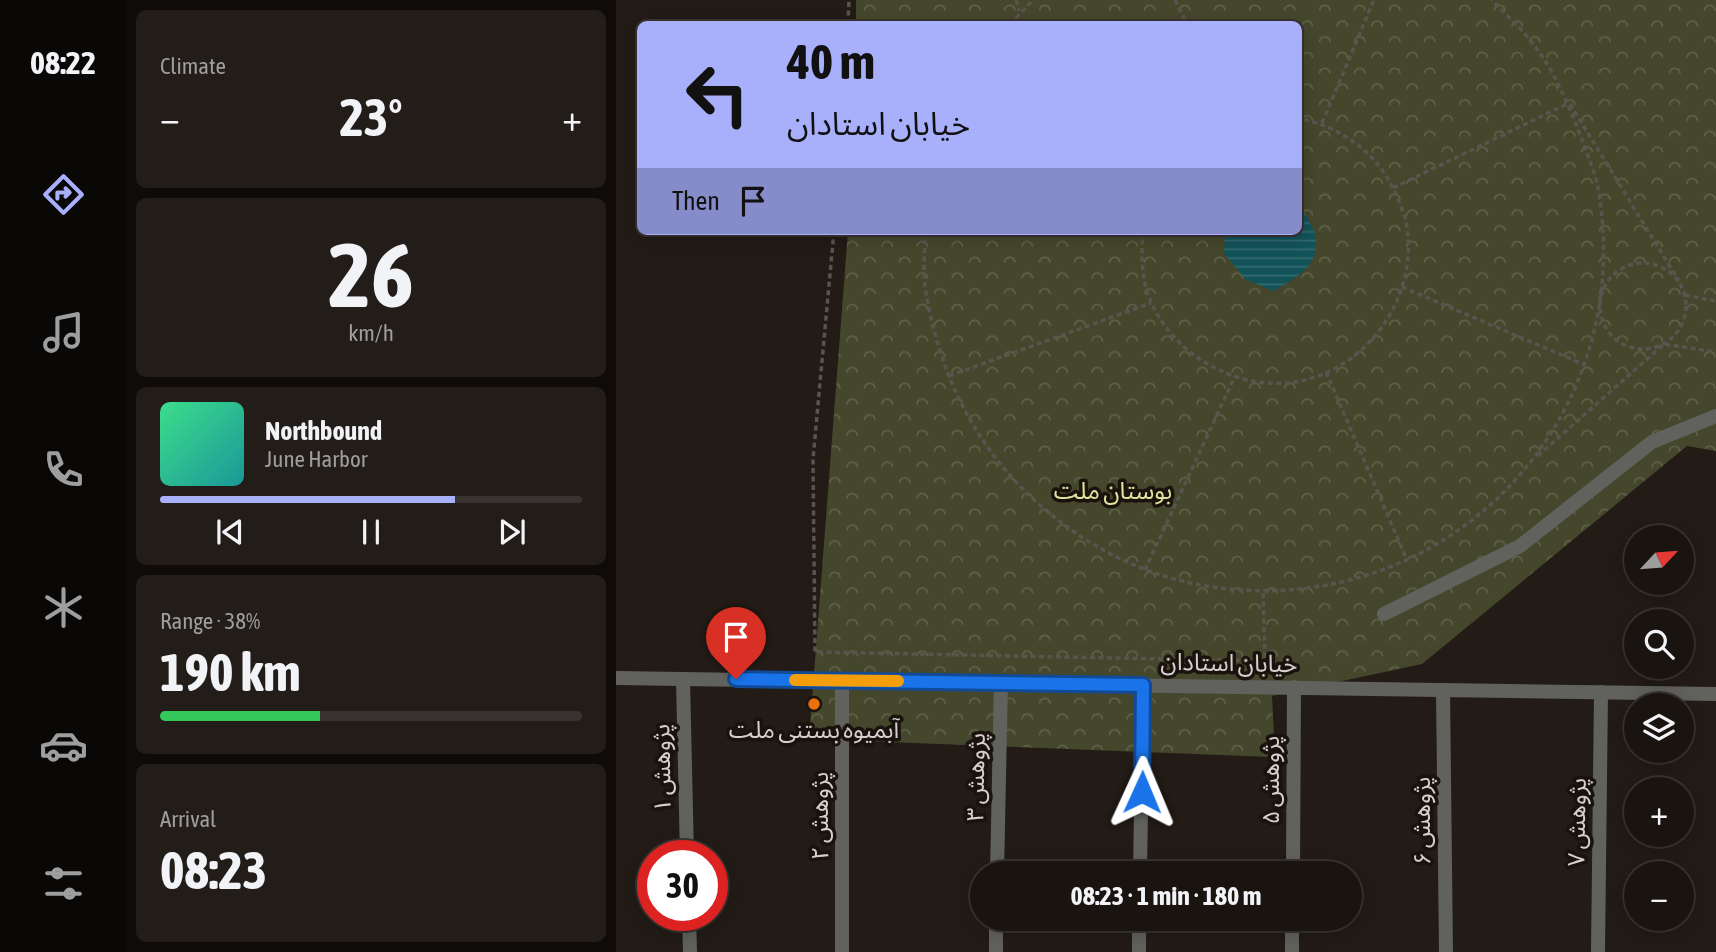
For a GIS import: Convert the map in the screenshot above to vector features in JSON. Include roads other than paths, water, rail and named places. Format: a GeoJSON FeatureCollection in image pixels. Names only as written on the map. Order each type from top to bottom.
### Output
{"type":"FeatureCollection","features":[{"type":"Feature","properties":{"kind":"street"},"geometry":{"type":"LineString","coordinates":[[1384,614],[1520,546],[1652,442],[1716,416]]}},
{"type":"Feature","properties":{"kind":"street","name":"خیابان استادان"},"geometry":{"type":"LineString","coordinates":[[616,678],[1716,694]]}},
{"type":"Feature","properties":{"kind":"street","name":"پژوهش ۱"},"geometry":{"type":"LineString","coordinates":[[683,679],[687,840]]}},
{"type":"Feature","properties":{"kind":"street","name":"پژوهش ۲"},"geometry":{"type":"LineString","coordinates":[[842,680],[842,952]]}},
{"type":"Feature","properties":{"kind":"street","name":"پژوهش ۳"},"geometry":{"type":"LineString","coordinates":[[997,861],[1001,682]]}},
{"type":"Feature","properties":{"kind":"street"},"geometry":{"type":"LineString","coordinates":[[1140,861],[1143,685]]}},
{"type":"Feature","properties":{"kind":"street","name":"پژوهش ۵"},"geometry":{"type":"LineString","coordinates":[[1293,861],[1294,687]]}},
{"type":"Feature","properties":{"kind":"street","name":"پژوهش ۶"},"geometry":{"type":"LineString","coordinates":[[1443,690],[1446,952]]}},
{"type":"Feature","properties":{"kind":"street","name":"پژوهش ۷"},"geometry":{"type":"LineString","coordinates":[[1598,952],[1601,692]]}},
{"type":"Feature","properties":{"kind":"street"},"geometry":{"type":"LineString","coordinates":[[689,931],[690,952]]}},
{"type":"Feature","properties":{"kind":"street"},"geometry":{"type":"LineString","coordinates":[[996,931],[996,952]]}},
{"type":"Feature","properties":{"kind":"street"},"geometry":{"type":"LineString","coordinates":[[1139,931],[1139,952]]}},
{"type":"Feature","properties":{"kind":"street"},"geometry":{"type":"LineString","coordinates":[[1292,952],[1293,931]]}},
{"type":"Feature","properties":{"kind":"water"},"geometry":{"type":"Polygon","coordinates":[[[1302,210],[1315,234],[1316,245],[1311,262],[1298,276],[1273,291],[1245,279],[1224,253],[1225,235],[1302,235],[1302,210]]]}},
{"type":"Feature","properties":{"kind":"place","name":"آبمیوه بستنی ملت"},"geometry":{"type":"Point","coordinates":[814,704]}},
{"type":"Feature","properties":{"kind":"park label","name":"بوستان ملت"},"geometry":{"type":"Point","coordinates":[1113,491]}}]}
